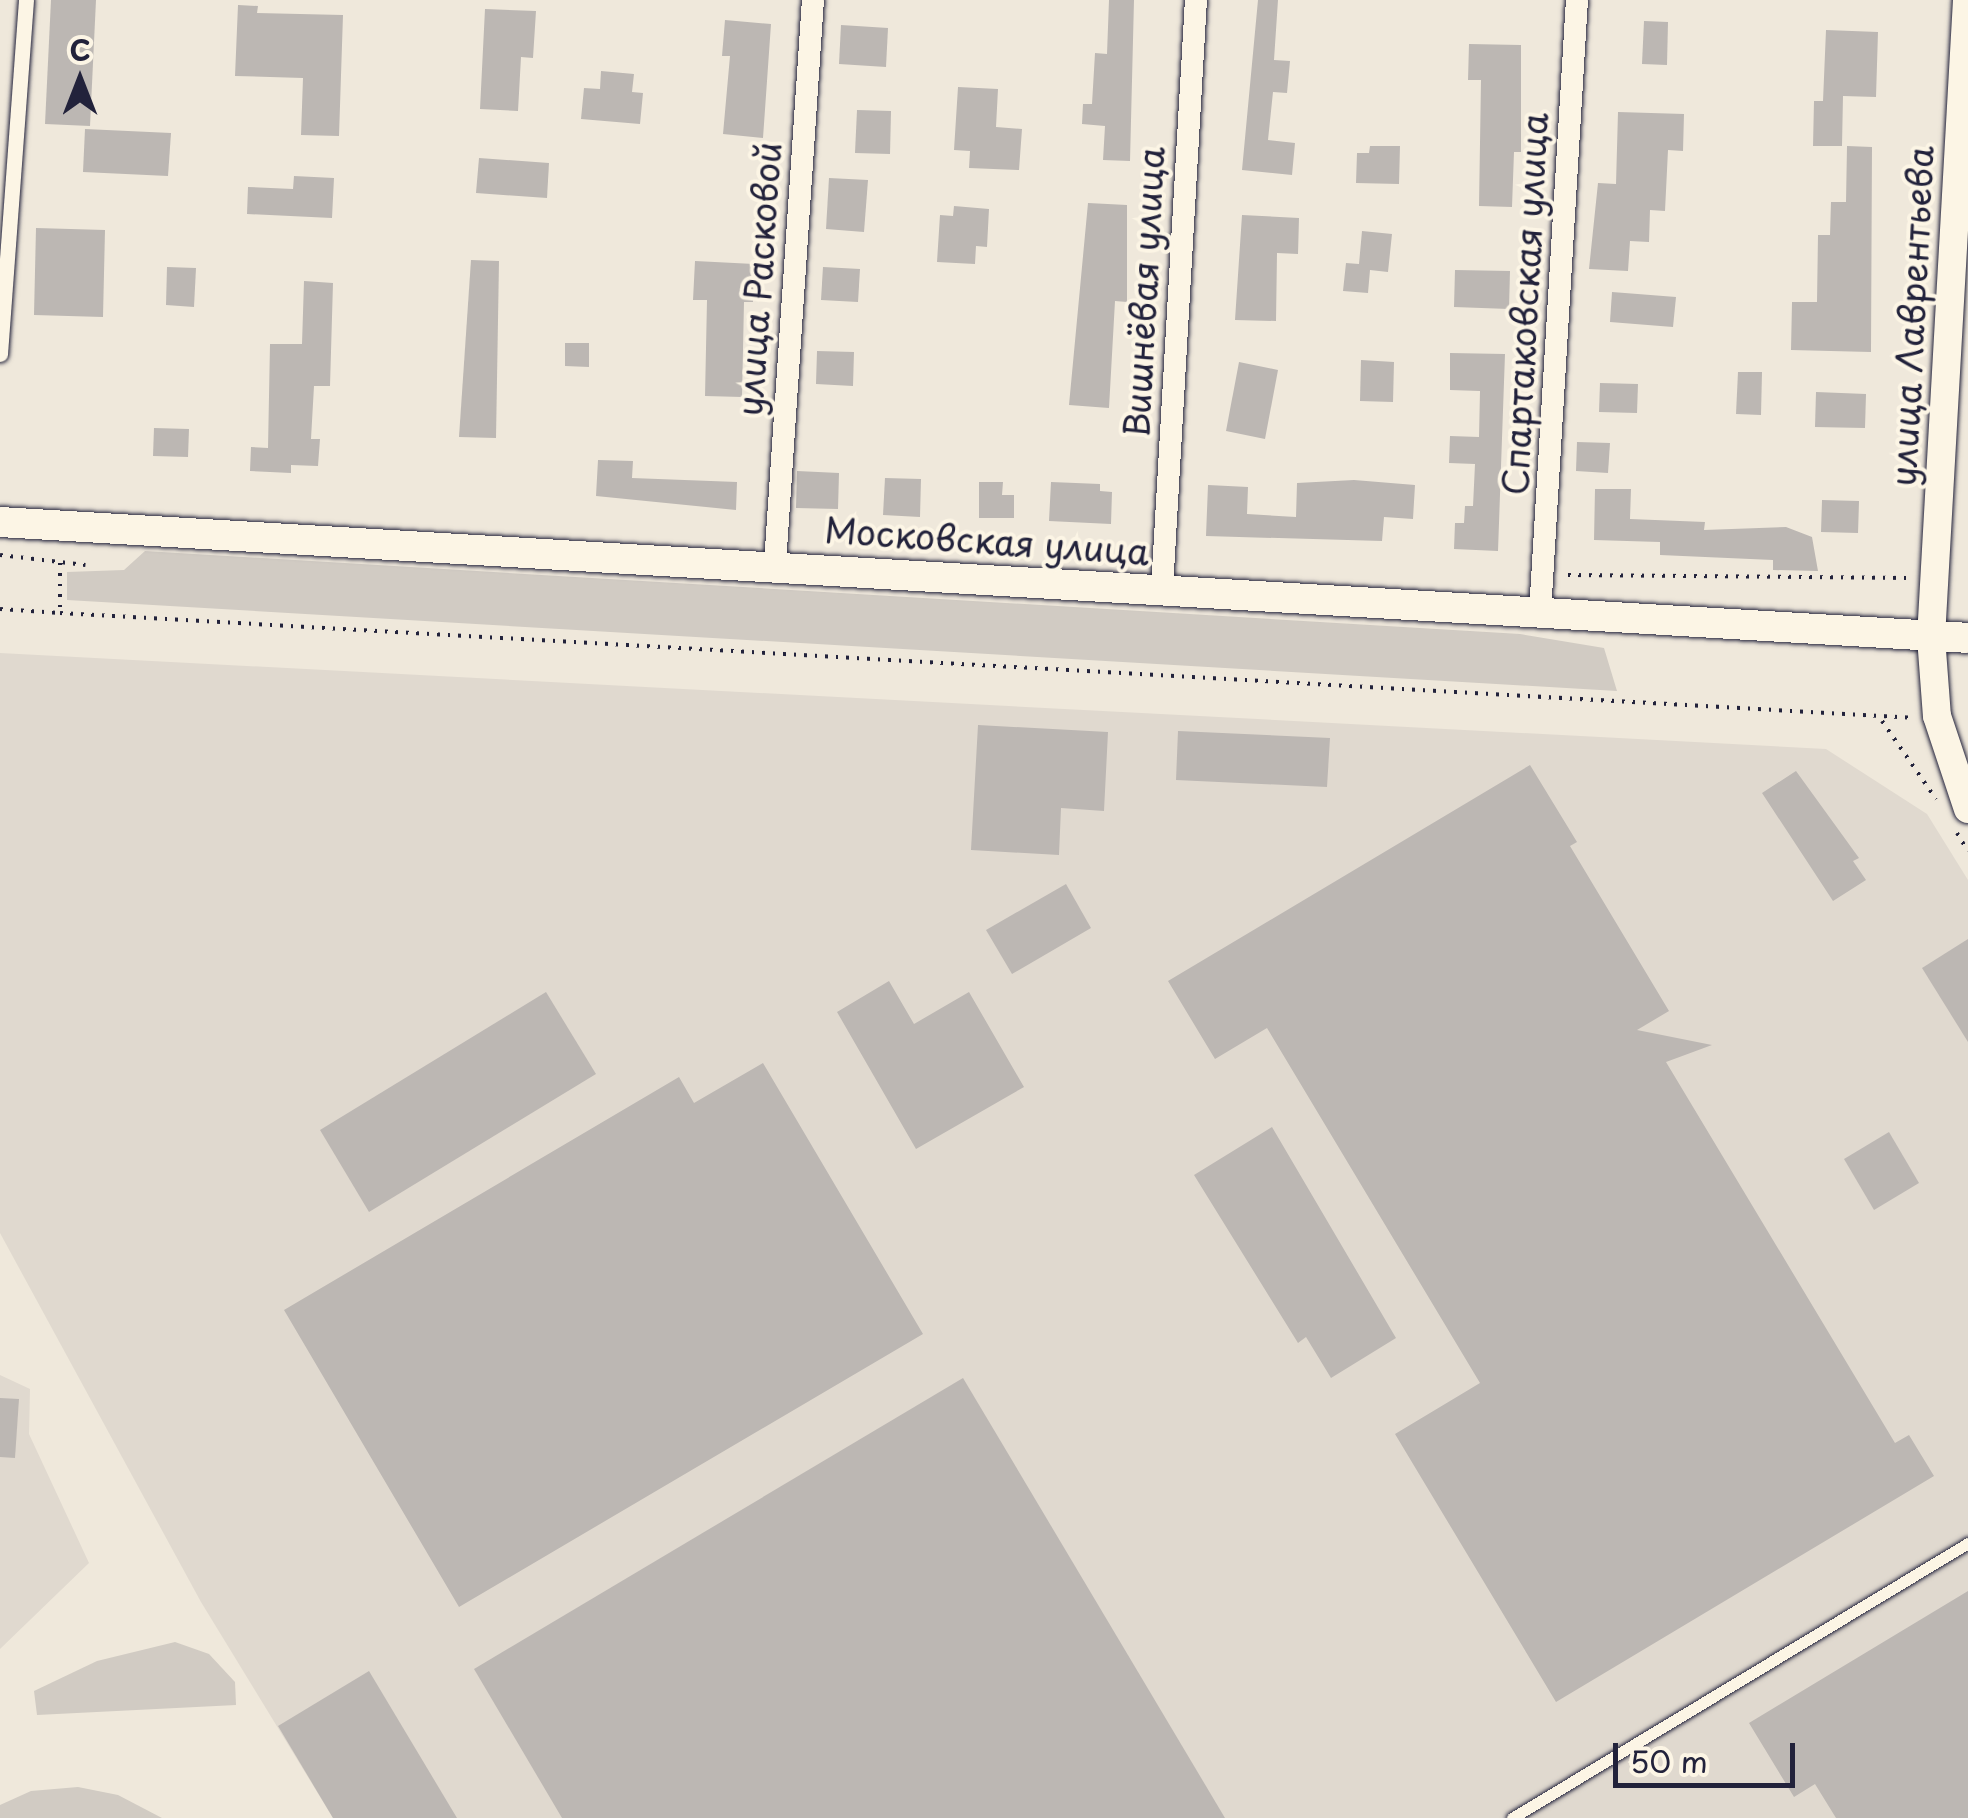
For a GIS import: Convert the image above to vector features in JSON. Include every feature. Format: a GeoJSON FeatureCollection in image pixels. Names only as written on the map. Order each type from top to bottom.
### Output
{"type":"FeatureCollection","features":[{"type":"Feature","properties":{"kind":"main road","name":"Московская улица"},"geometry":{"type":"LineString","coordinates":[[0,522],[775,564],[1968,638]]}},
{"type":"Feature","properties":{"kind":"street"},"geometry":{"type":"LineString","coordinates":[[0,354],[26,0]]}},
{"type":"Feature","properties":{"kind":"street","name":"улица Расковой"},"geometry":{"type":"LineString","coordinates":[[775,564],[813,0]]}},
{"type":"Feature","properties":{"kind":"street","name":"Вишнёвая улица"},"geometry":{"type":"LineString","coordinates":[[1162,589],[1196,0]]}},
{"type":"Feature","properties":{"kind":"street","name":"Спартаковская улица"},"geometry":{"type":"LineString","coordinates":[[1540,613],[1577,0]]}},
{"type":"Feature","properties":{"kind":"street","name":"улица Лаврентьева"},"geometry":{"type":"LineString","coordinates":[[1954,813],[1938,716],[1931,636],[1967,0]]}},
{"type":"Feature","properties":{"kind":"lane"},"geometry":{"type":"LineString","coordinates":[[1512,1818],[1968,1544]]}},
{"type":"Feature","properties":{"kind":"path"},"geometry":{"type":"LineString","coordinates":[[0,556],[85,565]]}},
{"type":"Feature","properties":{"kind":"path"},"geometry":{"type":"LineString","coordinates":[[60,563],[60,613]]}},
{"type":"Feature","properties":{"kind":"path"},"geometry":{"type":"LineString","coordinates":[[1542,574],[1933,578]]}},
{"type":"Feature","properties":{"kind":"path"},"geometry":{"type":"LineString","coordinates":[[0,609],[1882,721],[1938,716]]}},
{"type":"Feature","properties":{"kind":"path"},"geometry":{"type":"LineString","coordinates":[[1882,721],[1954,813],[1968,851]]}},
{"type":"Feature","properties":{"kind":"shaded area"},"geometry":{"type":"Polygon","coordinates":[[[145,551],[1520,634],[1604,648],[1617,691],[67,600],[67,572],[124,570],[145,551]]]}},
{"type":"Feature","properties":{"kind":"shaded area"},"geometry":{"type":"Polygon","coordinates":[[[0,653],[1826,749],[1927,814],[1968,880],[1968,1818],[333,1818],[201,1602],[0,1233],[0,653]]]}},
{"type":"Feature","properties":{"kind":"shaded area"},"geometry":{"type":"Polygon","coordinates":[[[0,1375],[30,1389],[29,1434],[89,1563],[0,1649],[0,1375]]]}},
{"type":"Feature","properties":{"kind":"shaded area"},"geometry":{"type":"Polygon","coordinates":[[[175,1642],[209,1654],[235,1682],[236,1705],[37,1715],[34,1691],[97,1661],[175,1642]]]}},
{"type":"Feature","properties":{"kind":"shaded area"},"geometry":{"type":"Polygon","coordinates":[[[78,1787],[118,1795],[162,1818],[0,1818],[0,1805],[31,1791],[78,1787]]]}},
{"type":"Feature","properties":{"kind":"building"},"geometry":{"type":"Polygon","coordinates":[[[51,0],[96,0],[90,126],[45,124],[51,0]]]}},
{"type":"Feature","properties":{"kind":"building"},"geometry":{"type":"Polygon","coordinates":[[[1109,0],[1134,0],[1130,161],[1103,160],[1105,126],[1082,124],[1083,104],[1092,104],[1095,53],[1107,54],[1109,0]]]}},
{"type":"Feature","properties":{"kind":"building"},"geometry":{"type":"Polygon","coordinates":[[[1258,0],[1278,0],[1274,60],[1290,61],[1287,93],[1273,92],[1268,140],[1295,143],[1292,175],[1242,170],[1258,0]]]}},
{"type":"Feature","properties":{"kind":"building"},"geometry":{"type":"Polygon","coordinates":[[[238,5],[258,6],[257,13],[343,15],[339,136],[301,135],[303,78],[235,76],[238,5]]]}},
{"type":"Feature","properties":{"kind":"building"},"geometry":{"type":"Polygon","coordinates":[[[485,9],[536,11],[533,58],[521,57],[518,111],[480,109],[485,9]]]}},
{"type":"Feature","properties":{"kind":"building"},"geometry":{"type":"Polygon","coordinates":[[[725,20],[771,24],[763,138],[723,134],[730,56],[722,56],[725,20]]]}},
{"type":"Feature","properties":{"kind":"building"},"geometry":{"type":"Polygon","coordinates":[[[1644,21],[1668,22],[1667,65],[1642,64],[1644,21]]]}},
{"type":"Feature","properties":{"kind":"building"},"geometry":{"type":"Polygon","coordinates":[[[841,25],[888,28],[886,67],[839,64],[841,25]]]}},
{"type":"Feature","properties":{"kind":"building"},"geometry":{"type":"Polygon","coordinates":[[[1826,30],[1878,32],[1876,97],[1843,96],[1842,146],[1813,146],[1814,101],[1823,101],[1826,30]]]}},
{"type":"Feature","properties":{"kind":"building"},"geometry":{"type":"Polygon","coordinates":[[[1469,44],[1521,45],[1521,152],[1514,152],[1512,207],[1479,206],[1481,80],[1468,80],[1469,44]]]}},
{"type":"Feature","properties":{"kind":"building"},"geometry":{"type":"Polygon","coordinates":[[[601,71],[634,74],[632,92],[643,93],[640,124],[581,119],[584,88],[600,89],[601,71]]]}},
{"type":"Feature","properties":{"kind":"building"},"geometry":{"type":"Polygon","coordinates":[[[958,87],[998,89],[996,127],[1022,129],[1019,170],[969,168],[970,151],[954,150],[958,87]]]}},
{"type":"Feature","properties":{"kind":"building"},"geometry":{"type":"Polygon","coordinates":[[[857,110],[891,111],[890,154],[855,153],[857,110]]]}},
{"type":"Feature","properties":{"kind":"building"},"geometry":{"type":"Polygon","coordinates":[[[1618,112],[1684,114],[1683,151],[1668,150],[1665,211],[1650,210],[1649,242],[1630,241],[1628,271],[1589,269],[1598,183],[1616,184],[1618,112]]]}},
{"type":"Feature","properties":{"kind":"building"},"geometry":{"type":"Polygon","coordinates":[[[85,129],[171,133],[168,176],[83,172],[85,129]]]}},
{"type":"Feature","properties":{"kind":"building"},"geometry":{"type":"Polygon","coordinates":[[[1370,146],[1400,146],[1399,184],[1356,183],[1357,153],[1369,153],[1370,146]]]}},
{"type":"Feature","properties":{"kind":"building"},"geometry":{"type":"Polygon","coordinates":[[[1847,146],[1872,147],[1871,352],[1791,350],[1792,302],[1817,302],[1818,235],[1830,235],[1831,202],[1846,202],[1847,146]]]}},
{"type":"Feature","properties":{"kind":"building"},"geometry":{"type":"Polygon","coordinates":[[[479,158],[549,163],[547,198],[476,193],[479,158]]]}},
{"type":"Feature","properties":{"kind":"building"},"geometry":{"type":"Polygon","coordinates":[[[294,176],[334,178],[332,218],[247,214],[248,187],[293,189],[294,176]]]}},
{"type":"Feature","properties":{"kind":"building"},"geometry":{"type":"Polygon","coordinates":[[[829,178],[868,180],[864,232],[826,229],[829,178]]]}},
{"type":"Feature","properties":{"kind":"building"},"geometry":{"type":"Polygon","coordinates":[[[1088,203],[1127,205],[1127,302],[1115,301],[1109,408],[1069,405],[1088,203]]]}},
{"type":"Feature","properties":{"kind":"building"},"geometry":{"type":"Polygon","coordinates":[[[954,206],[989,209],[987,247],[976,246],[975,264],[937,262],[940,215],[953,216],[954,206]]]}},
{"type":"Feature","properties":{"kind":"building"},"geometry":{"type":"Polygon","coordinates":[[[1242,215],[1299,218],[1298,254],[1277,253],[1276,321],[1235,320],[1242,215]]]}},
{"type":"Feature","properties":{"kind":"building"},"geometry":{"type":"Polygon","coordinates":[[[36,228],[105,230],[103,317],[34,315],[36,228]]]}},
{"type":"Feature","properties":{"kind":"building"},"geometry":{"type":"Polygon","coordinates":[[[1362,231],[1392,234],[1388,272],[1370,270],[1368,293],[1343,291],[1346,263],[1359,264],[1362,231]]]}},
{"type":"Feature","properties":{"kind":"building"},"geometry":{"type":"Polygon","coordinates":[[[471,260],[499,261],[496,438],[459,437],[471,260]]]}},
{"type":"Feature","properties":{"kind":"building"},"geometry":{"type":"Polygon","coordinates":[[[695,261],[754,264],[753,302],[744,302],[742,397],[705,396],[707,300],[693,300],[695,261]]]}},
{"type":"Feature","properties":{"kind":"building"},"geometry":{"type":"Polygon","coordinates":[[[167,267],[196,268],[194,307],[166,305],[167,267]]]}},
{"type":"Feature","properties":{"kind":"building"},"geometry":{"type":"Polygon","coordinates":[[[823,267],[860,269],[858,302],[821,300],[823,267]]]}},
{"type":"Feature","properties":{"kind":"building"},"geometry":{"type":"Polygon","coordinates":[[[1455,270],[1510,271],[1509,309],[1454,307],[1455,270]]]}},
{"type":"Feature","properties":{"kind":"building"},"geometry":{"type":"Polygon","coordinates":[[[304,281],[333,283],[330,386],[314,386],[311,439],[320,439],[318,466],[291,465],[291,473],[250,471],[251,447],[268,448],[270,344],[302,344],[304,281]]]}},
{"type":"Feature","properties":{"kind":"building"},"geometry":{"type":"Polygon","coordinates":[[[1612,292],[1676,297],[1673,327],[1610,322],[1612,292]]]}},
{"type":"Feature","properties":{"kind":"building"},"geometry":{"type":"Polygon","coordinates":[[[565,343],[589,343],[589,367],[565,366],[565,343]]]}},
{"type":"Feature","properties":{"kind":"building"},"geometry":{"type":"Polygon","coordinates":[[[817,351],[854,352],[853,386],[816,384],[817,351]]]}},
{"type":"Feature","properties":{"kind":"building"},"geometry":{"type":"Polygon","coordinates":[[[1450,353],[1505,354],[1498,551],[1454,549],[1455,523],[1464,523],[1465,506],[1473,506],[1475,464],[1449,463],[1450,436],[1479,437],[1480,391],[1450,390],[1450,353]]]}},
{"type":"Feature","properties":{"kind":"building"},"geometry":{"type":"Polygon","coordinates":[[[1361,360],[1394,362],[1393,402],[1360,401],[1361,360]]]}},
{"type":"Feature","properties":{"kind":"building"},"geometry":{"type":"Polygon","coordinates":[[[1239,362],[1278,370],[1265,439],[1226,431],[1239,362]]]}},
{"type":"Feature","properties":{"kind":"building"},"geometry":{"type":"Polygon","coordinates":[[[1738,372],[1762,372],[1761,415],[1736,414],[1738,372]]]}},
{"type":"Feature","properties":{"kind":"building"},"geometry":{"type":"Polygon","coordinates":[[[1600,383],[1638,384],[1637,413],[1599,412],[1600,383]]]}},
{"type":"Feature","properties":{"kind":"building"},"geometry":{"type":"Polygon","coordinates":[[[1816,392],[1866,394],[1865,428],[1815,427],[1816,392]]]}},
{"type":"Feature","properties":{"kind":"building"},"geometry":{"type":"Polygon","coordinates":[[[154,428],[189,429],[188,457],[153,456],[154,428]]]}},
{"type":"Feature","properties":{"kind":"building"},"geometry":{"type":"Polygon","coordinates":[[[1577,442],[1610,443],[1608,473],[1576,471],[1577,442]]]}},
{"type":"Feature","properties":{"kind":"building"},"geometry":{"type":"Polygon","coordinates":[[[598,460],[633,461],[632,478],[737,482],[736,510],[596,496],[598,460]]]}},
{"type":"Feature","properties":{"kind":"building"},"geometry":{"type":"Polygon","coordinates":[[[797,471],[839,473],[838,509],[796,508],[797,471]]]}},
{"type":"Feature","properties":{"kind":"building"},"geometry":{"type":"Polygon","coordinates":[[[885,478],[921,479],[920,517],[883,515],[885,478]]]}},
{"type":"Feature","properties":{"kind":"building"},"geometry":{"type":"Polygon","coordinates":[[[1354,480],[1415,485],[1413,519],[1384,517],[1382,541],[1206,536],[1208,485],[1248,487],[1247,514],[1296,517],[1297,483],[1354,480]]]}},
{"type":"Feature","properties":{"kind":"building"},"geometry":{"type":"Polygon","coordinates":[[[979,482],[1003,482],[1002,495],[1014,495],[1014,518],[979,518],[979,482]]]}},
{"type":"Feature","properties":{"kind":"building"},"geometry":{"type":"Polygon","coordinates":[[[1051,482],[1100,484],[1100,491],[1112,492],[1111,524],[1049,521],[1051,482]]]}},
{"type":"Feature","properties":{"kind":"building"},"geometry":{"type":"Polygon","coordinates":[[[1595,489],[1631,489],[1630,519],[1705,522],[1704,530],[1786,527],[1812,537],[1818,571],[1773,570],[1773,560],[1660,555],[1660,542],[1594,540],[1595,489]]]}},
{"type":"Feature","properties":{"kind":"building"},"geometry":{"type":"Polygon","coordinates":[[[1822,500],[1859,501],[1858,533],[1821,532],[1822,500]]]}},
{"type":"Feature","properties":{"kind":"building"},"geometry":{"type":"Polygon","coordinates":[[[978,725],[1108,732],[1104,811],[1061,808],[1059,855],[971,850],[978,725]]]}},
{"type":"Feature","properties":{"kind":"building"},"geometry":{"type":"Polygon","coordinates":[[[1178,731],[1330,738],[1327,787],[1176,780],[1178,731]]]}},
{"type":"Feature","properties":{"kind":"building"},"geometry":{"type":"Polygon","coordinates":[[[1530,765],[1577,842],[1570,846],[1669,1011],[1637,1030],[1712,1045],[1666,1062],[1895,1443],[1909,1435],[1934,1476],[1556,1702],[1395,1434],[1480,1383],[1267,1028],[1215,1059],[1168,981],[1530,765]]]}},
{"type":"Feature","properties":{"kind":"building"},"geometry":{"type":"Polygon","coordinates":[[[1796,771],[1859,858],[1853,861],[1866,880],[1833,901],[1762,793],[1796,771]]]}},
{"type":"Feature","properties":{"kind":"building"},"geometry":{"type":"Polygon","coordinates":[[[1066,884],[1091,928],[1012,974],[986,930],[1066,884]]]}},
{"type":"Feature","properties":{"kind":"building"},"geometry":{"type":"Polygon","coordinates":[[[1968,939],[1968,1042],[1922,968],[1968,939]]]}},
{"type":"Feature","properties":{"kind":"building"},"geometry":{"type":"Polygon","coordinates":[[[889,981],[914,1024],[969,992],[1024,1087],[916,1149],[837,1012],[889,981]]]}},
{"type":"Feature","properties":{"kind":"building"},"geometry":{"type":"Polygon","coordinates":[[[546,992],[596,1074],[369,1212],[320,1130],[546,992]]]}},
{"type":"Feature","properties":{"kind":"building"},"geometry":{"type":"Polygon","coordinates":[[[763,1063],[923,1334],[459,1607],[284,1310],[679,1077],[694,1103],[763,1063]]]}},
{"type":"Feature","properties":{"kind":"building"},"geometry":{"type":"Polygon","coordinates":[[[1272,1127],[1396,1338],[1331,1378],[1306,1337],[1298,1343],[1194,1175],[1272,1127]]]}},
{"type":"Feature","properties":{"kind":"building"},"geometry":{"type":"Polygon","coordinates":[[[1889,1132],[1919,1183],[1874,1210],[1844,1159],[1889,1132]]]}},
{"type":"Feature","properties":{"kind":"building"},"geometry":{"type":"Polygon","coordinates":[[[963,1378],[1225,1818],[562,1818],[474,1669],[963,1378]]]}},
{"type":"Feature","properties":{"kind":"building"},"geometry":{"type":"Polygon","coordinates":[[[0,1398],[19,1399],[15,1458],[0,1457],[0,1398]]]}},
{"type":"Feature","properties":{"kind":"building"},"geometry":{"type":"Polygon","coordinates":[[[1968,1591],[1968,1818],[1836,1818],[1815,1784],[1794,1797],[1749,1723],[1968,1591]]]}},
{"type":"Feature","properties":{"kind":"building"},"geometry":{"type":"Polygon","coordinates":[[[369,1671],[457,1818],[333,1818],[278,1726],[369,1671]]]}}]}
